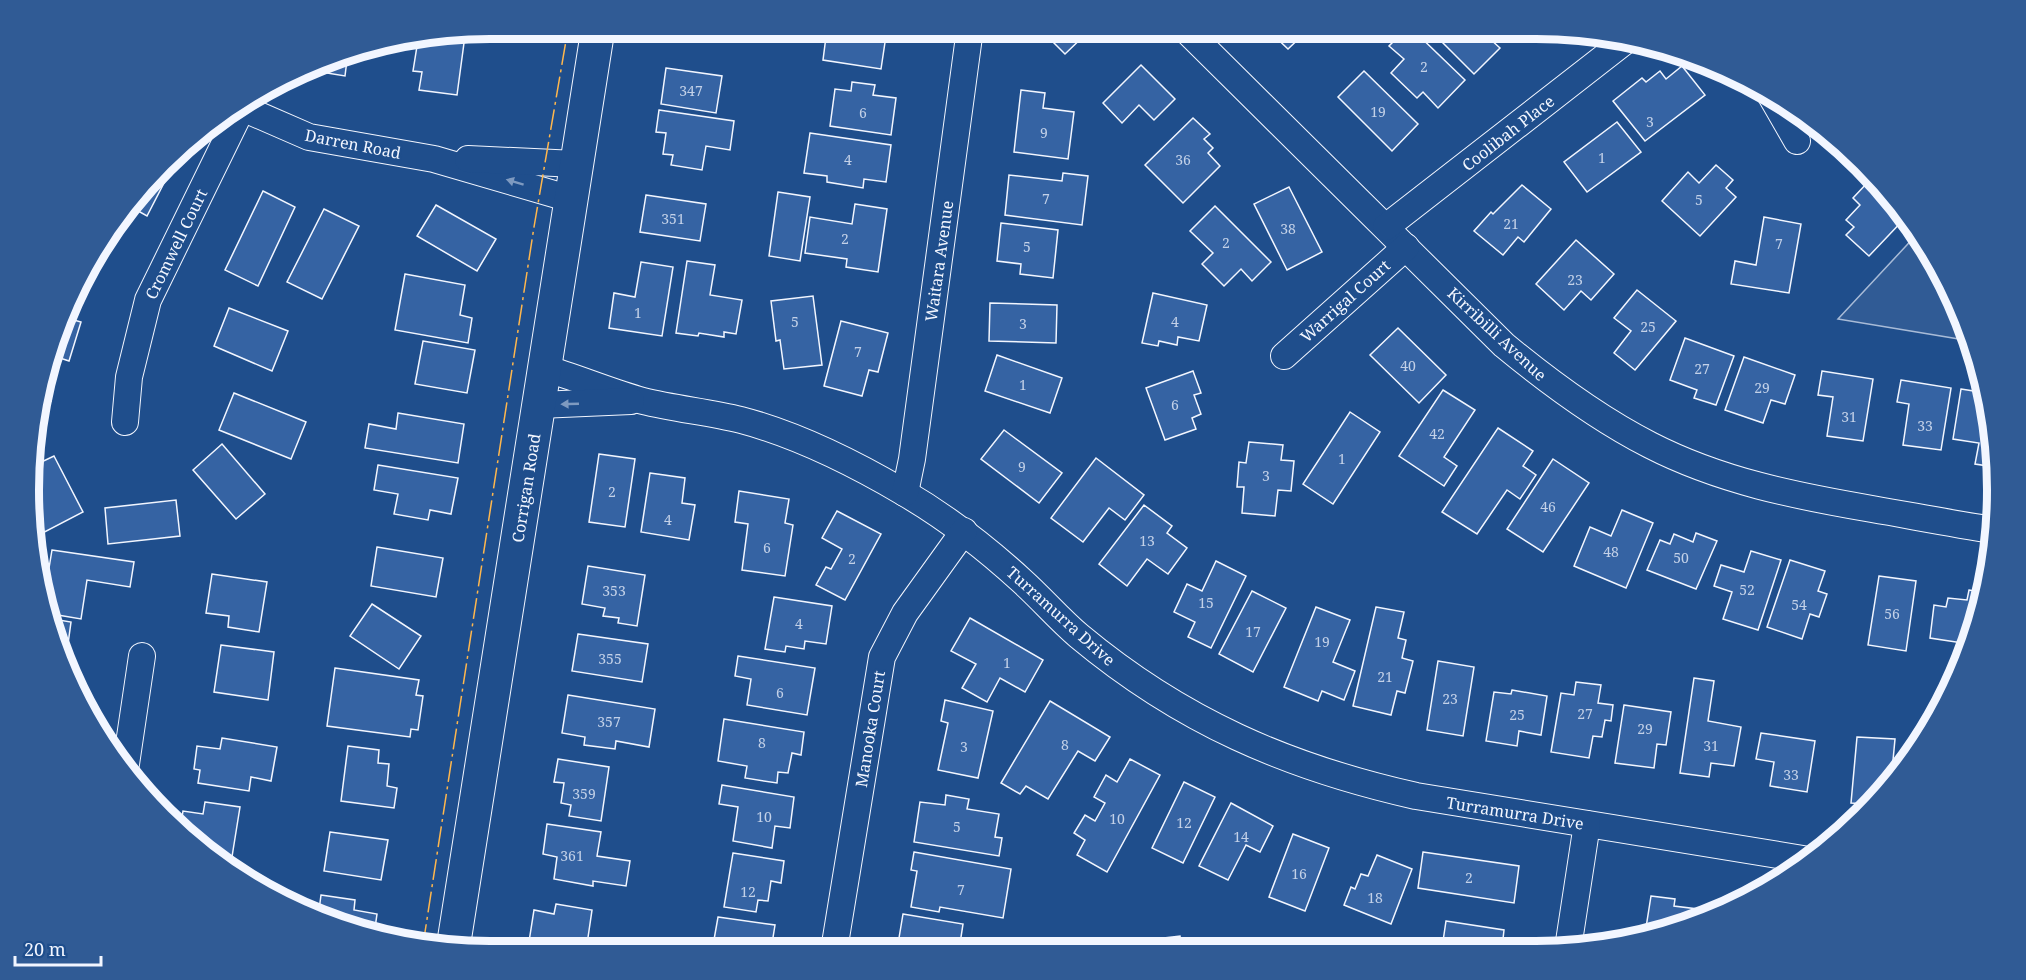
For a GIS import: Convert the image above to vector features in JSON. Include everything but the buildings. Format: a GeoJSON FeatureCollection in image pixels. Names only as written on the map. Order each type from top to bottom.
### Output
{"type":"FeatureCollection","features":[{"type":"Feature","properties":{"kind":"main road","name":"Corrigan Road"},"geometry":{"type":"LineString","coordinates":[[454,939],[596,39]]}},
{"type":"Feature","properties":{"kind":"street","name":"Waitara Avenue"},"geometry":{"type":"LineString","coordinates":[[905,493],[912,459],[969,39]]}},
{"type":"Feature","properties":{"kind":"street","name":"Kirribilli Avenue"},"geometry":{"type":"LineString","coordinates":[[1196,39],[1504,345],[1548,381],[1603,420],[1652,447],[1714,473],[1776,491],[1985,528]]}},
{"type":"Feature","properties":{"kind":"street","name":"Coolibah Place"},"geometry":{"type":"LineString","coordinates":[[1386,227],[1618,47]]}},
{"type":"Feature","properties":{"kind":"street","name":"Darren Road"},"geometry":{"type":"LineString","coordinates":[[246,110],[309,137],[434,159],[571,199]]}},
{"type":"Feature","properties":{"kind":"street"},"geometry":{"type":"LineString","coordinates":[[1779,110],[1797,141]]}},
{"type":"Feature","properties":{"kind":"street","name":"Cromwell Court"},"geometry":{"type":"LineString","coordinates":[[125,422],[129,377],[147,300],[237,117]]}},
{"type":"Feature","properties":{"kind":"street","name":"Darren Road"},"geometry":{"type":"LineString","coordinates":[[434,159],[576,164]]}},
{"type":"Feature","properties":{"kind":"street","name":"Warrigal Court"},"geometry":{"type":"LineString","coordinates":[[1284,356],[1406,247]]}},
{"type":"Feature","properties":{"kind":"street","name":"Turramurra Drive"},"geometry":{"type":"LineString","coordinates":[[544,368],[644,401],[703,411],[795,437],[905,493],[964,531],[1021,580],[1077,634],[1124,672],[1182,709],[1237,738],[1298,764],[1358,783],[1416,796],[1797,858]]}},
{"type":"Feature","properties":{"kind":"street","name":"Turramurra Drive"},"geometry":{"type":"LineString","coordinates":[[539,405],[644,401]]}},
{"type":"Feature","properties":{"kind":"street","name":"Manooka Court"},"geometry":{"type":"LineString","coordinates":[[835,941],[882,657],[905,613],[964,531]]}},
{"type":"Feature","properties":{"kind":"street"},"geometry":{"type":"LineString","coordinates":[[127,758],[142,656]]}},
{"type":"Feature","properties":{"kind":"street"},"geometry":{"type":"LineString","coordinates":[[1569,940],[1587,824]]}},
{"type":"Feature","properties":{"kind":"shaded area"},"geometry":{"type":"Polygon","coordinates":[[[1912,240],[1953,317],[1961,339],[1838,319],[1912,240]]]}},
{"type":"Feature","properties":{"kind":"power"},"geometry":{"type":"LineString","coordinates":[[424,936],[534,227],[566,39]]}}]}
